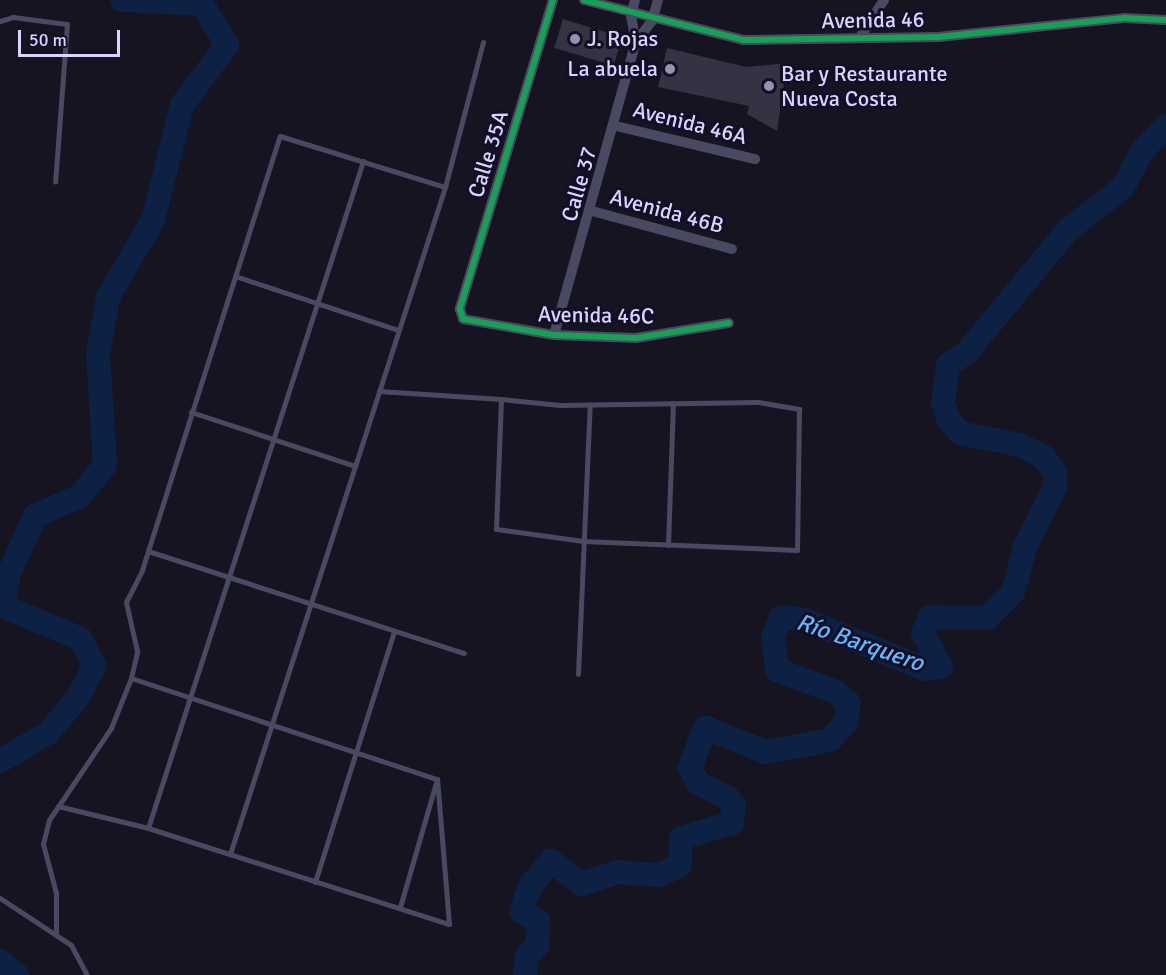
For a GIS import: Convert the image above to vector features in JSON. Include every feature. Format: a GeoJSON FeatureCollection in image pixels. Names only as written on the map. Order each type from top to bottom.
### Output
{"type":"FeatureCollection","features":[{"type":"Feature","properties":{"kind":"street","name":"Calle 35A"},"geometry":{"type":"LineString","coordinates":[[463,319],[460,309],[553,0]]}},
{"type":"Feature","properties":{"kind":"street","name":"Avenida 46"},"geometry":{"type":"LineString","coordinates":[[584,0],[652,21],[742,40],[938,37],[1124,18],[1166,20]]}},
{"type":"Feature","properties":{"kind":"street","name":"Calle 37"},"geometry":{"type":"LineString","coordinates":[[554,335],[616,126],[636,42],[631,15],[635,0]]}},
{"type":"Feature","properties":{"kind":"street","name":"Calle 37"},"geometry":{"type":"LineString","coordinates":[[636,42],[652,21],[658,0]]}},
{"type":"Feature","properties":{"kind":"street"},"geometry":{"type":"LineString","coordinates":[[860,37],[884,0]]}},
{"type":"Feature","properties":{"kind":"street","name":"Avenida 46A"},"geometry":{"type":"LineString","coordinates":[[616,126],[755,159]]}},
{"type":"Feature","properties":{"kind":"street","name":"Avenida 46B"},"geometry":{"type":"LineString","coordinates":[[592,211],[732,249]]}},
{"type":"Feature","properties":{"kind":"street","name":"Avenida 46C"},"geometry":{"type":"LineString","coordinates":[[463,319],[554,335],[636,338],[729,323]]}},
{"type":"Feature","properties":{"kind":"lane"},"geometry":{"type":"LineString","coordinates":[[0,21],[12,17],[67,24],[55,182]]}},
{"type":"Feature","properties":{"kind":"lane"},"geometry":{"type":"LineString","coordinates":[[230,854],[445,187],[483,42]]}},
{"type":"Feature","properties":{"kind":"lane"},"geometry":{"type":"LineString","coordinates":[[56,934],[56,893],[43,844],[58,806],[111,728],[131,678],[136,651],[126,602],[148,551],[280,136],[445,187]]}},
{"type":"Feature","properties":{"kind":"lane"},"geometry":{"type":"LineString","coordinates":[[148,828],[192,699],[363,161]]}},
{"type":"Feature","properties":{"kind":"lane"},"geometry":{"type":"LineString","coordinates":[[235,276],[398,330]]}},
{"type":"Feature","properties":{"kind":"lane"},"geometry":{"type":"LineString","coordinates":[[379,391],[590,404],[758,402],[799,409],[798,550],[583,541],[496,529],[501,399]]}},
{"type":"Feature","properties":{"kind":"lane"},"geometry":{"type":"LineString","coordinates":[[668,545],[673,403]]}},
{"type":"Feature","properties":{"kind":"lane"},"geometry":{"type":"LineString","coordinates":[[578,674],[590,404]]}},
{"type":"Feature","properties":{"kind":"lane"},"geometry":{"type":"LineString","coordinates":[[191,412],[355,466]]}},
{"type":"Feature","properties":{"kind":"lane"},"geometry":{"type":"LineString","coordinates":[[148,551],[464,653]]}},
{"type":"Feature","properties":{"kind":"lane"},"geometry":{"type":"LineString","coordinates":[[315,882],[394,631]]}},
{"type":"Feature","properties":{"kind":"lane"},"geometry":{"type":"LineString","coordinates":[[131,678],[437,779]]}},
{"type":"Feature","properties":{"kind":"lane"},"geometry":{"type":"LineString","coordinates":[[58,806],[148,828],[449,924],[437,779]]}},
{"type":"Feature","properties":{"kind":"lane"},"geometry":{"type":"LineString","coordinates":[[400,907],[437,779]]}},
{"type":"Feature","properties":{"kind":"lane"},"geometry":{"type":"LineString","coordinates":[[0,898],[71,945],[87,975]]}},
{"type":"Feature","properties":{"kind":"building"},"geometry":{"type":"Polygon","coordinates":[[[563,19],[622,37],[614,66],[554,48],[563,19]]]}},
{"type":"Feature","properties":{"kind":"building"},"geometry":{"type":"Polygon","coordinates":[[[667,48],[746,67],[787,63],[777,131],[747,114],[749,106],[658,87],[667,48]]]}},
{"type":"Feature","properties":{"kind":"waterway"},"geometry":{"type":"LineString","coordinates":[[0,761],[48,733],[79,696],[94,666],[81,639],[3,606],[9,573],[35,516],[80,496],[105,465],[98,354],[108,297],[153,220],[182,105],[227,45],[202,4],[122,0]]}},
{"type":"Feature","properties":{"kind":"waterway","name":"Río Barquero"},"geometry":{"type":"LineString","coordinates":[[525,975],[527,956],[537,946],[538,921],[521,911],[530,886],[551,861],[581,884],[617,872],[659,875],[680,865],[681,838],[732,823],[734,806],[728,798],[698,783],[690,768],[705,728],[766,752],[830,740],[846,722],[849,703],[836,692],[777,670],[773,638],[781,617],[806,620],[925,669],[941,667],[923,633],[930,617],[988,618],[1013,592],[1025,547],[1055,487],[1055,472],[1043,456],[1019,445],[960,433],[948,419],[943,402],[948,365],[967,352],[1067,231],[1123,187],[1142,151],[1166,126]]}},
{"type":"Feature","properties":{"kind":"waterway"},"geometry":{"type":"LineString","coordinates":[[0,961],[17,975]]}},
{"type":"Feature","properties":{"kind":"cycle path"},"geometry":{"type":"LineString","coordinates":[[553,0],[460,309],[463,319],[554,335],[636,338],[729,323]]}},
{"type":"Feature","properties":{"kind":"cycle path"},"geometry":{"type":"LineString","coordinates":[[584,0],[743,40],[938,37],[1124,18],[1166,20]]}},
{"type":"Feature","properties":{"kind":"place","name":"J. Rojas"},"geometry":{"type":"Point","coordinates":[575,39]}},
{"type":"Feature","properties":{"kind":"place","name":"La abuela"},"geometry":{"type":"Point","coordinates":[670,69]}},
{"type":"Feature","properties":{"kind":"place","name":"Bar y Restaurante Nueva Costa"},"geometry":{"type":"Point","coordinates":[769,86]}}]}
